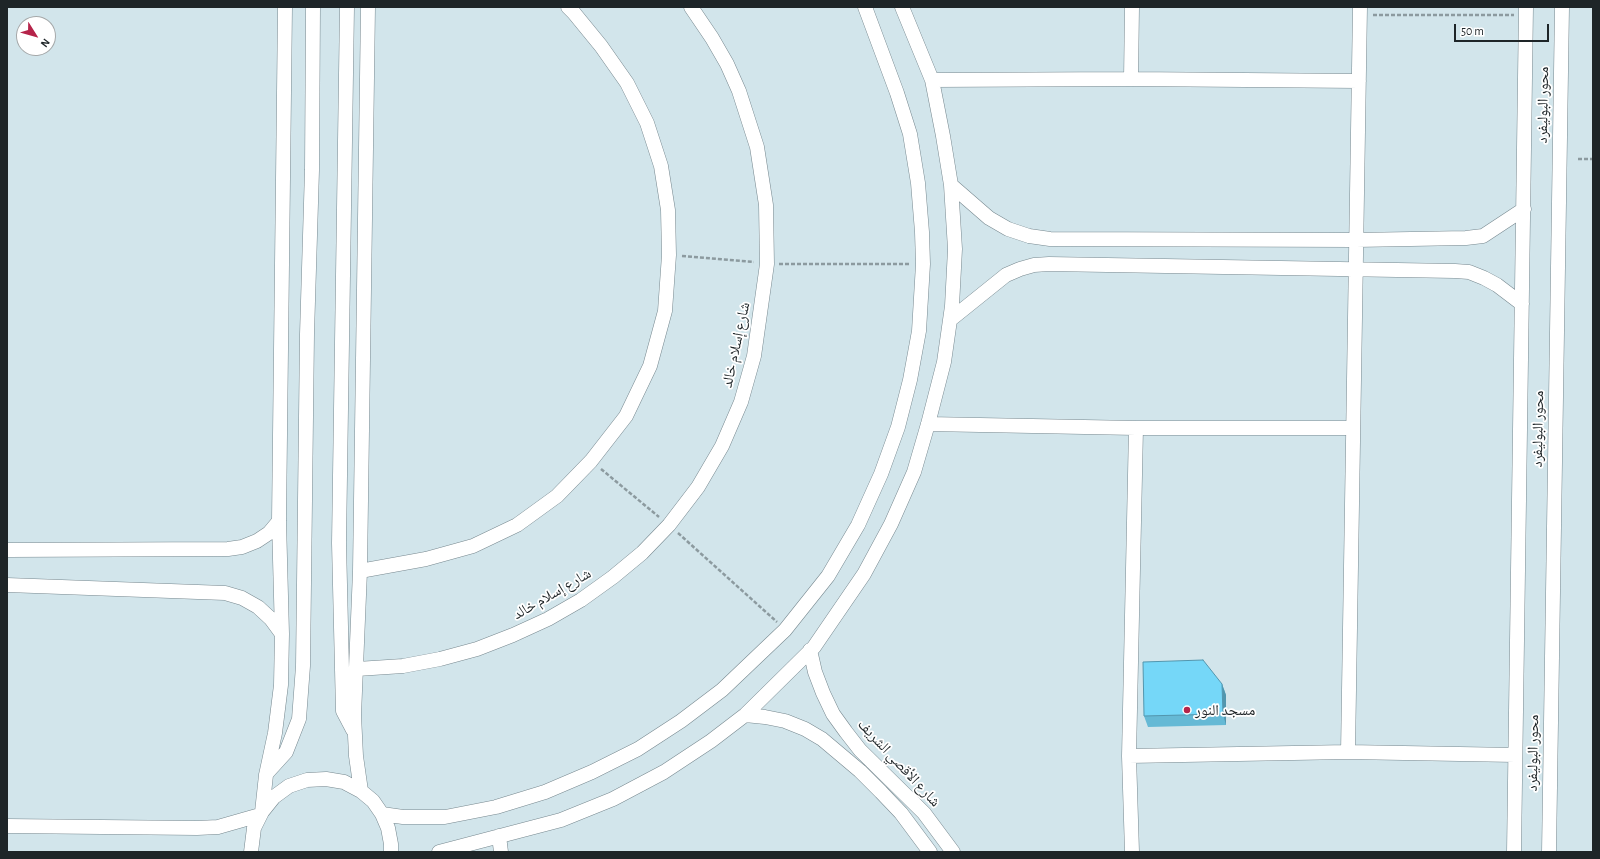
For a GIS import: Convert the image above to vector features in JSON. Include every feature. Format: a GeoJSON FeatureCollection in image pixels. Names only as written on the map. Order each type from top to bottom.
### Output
{"type":"FeatureCollection","features":[{"type":"Feature","properties":{"kind":"street"},"geometry":{"type":"LineString","coordinates":[[261,813],[266,774],[275,733],[281,685],[282,634],[279,521],[285,7]]}},
{"type":"Feature","properties":{"kind":"street"},"geometry":{"type":"LineString","coordinates":[[266,774],[286,752],[299,719],[303,666],[307,334],[312,170],[313,7]]}},
{"type":"Feature","properties":{"kind":"street"},"geometry":{"type":"LineString","coordinates":[[347,7],[339,543],[343,711],[356,736]]}},
{"type":"Feature","properties":{"kind":"street"},"geometry":{"type":"LineString","coordinates":[[361,791],[356,756],[354,715],[360,571],[368,7]]}},
{"type":"Feature","properties":{"kind":"street"},"geometry":{"type":"LineString","coordinates":[[360,571],[426,559],[473,546],[517,525],[557,496],[592,461],[626,416],[650,366],[665,311],[669,255],[668,210],[662,173],[647,123],[627,83],[601,46],[568,7]]}},
{"type":"Feature","properties":{"kind":"street","name":"شارع إسلام خالد"},"geometry":{"type":"LineString","coordinates":[[357,669],[403,666],[440,659],[477,649],[513,635],[555,615],[581,600],[642,552],[669,525],[698,487],[722,446],[741,402],[754,356],[767,264],[768,234],[764,190],[757,147],[749,118],[726,64],[712,38],[692,7]]}},
{"type":"Feature","properties":{"kind":"street"},"geometry":{"type":"LineString","coordinates":[[382,814],[424,818],[445,817],[496,806],[545,792],[592,772],[638,749],[681,721],[722,690],[785,630],[831,570],[858,525],[881,474],[898,427],[910,380],[918,331],[923,264],[918,183],[910,134],[895,85],[865,7]]}},
{"type":"Feature","properties":{"kind":"street"},"geometry":{"type":"LineString","coordinates":[[439,852],[561,820],[614,799],[664,772],[711,741],[745,716],[810,650],[864,574],[892,524],[914,472],[944,362],[950,320],[955,249],[951,185],[932,80],[902,7]]}},
{"type":"Feature","properties":{"kind":"street"},"geometry":{"type":"LineString","coordinates":[[1131,79],[1132,7]]}},
{"type":"Feature","properties":{"kind":"street","name":"محور البوليفرد"},"geometry":{"type":"LineString","coordinates":[[1548,852],[1562,7]]}},
{"type":"Feature","properties":{"kind":"street"},"geometry":{"type":"LineString","coordinates":[[1348,752],[1360,11]]}},
{"type":"Feature","properties":{"kind":"street","name":"محور البوليفرد"},"geometry":{"type":"LineString","coordinates":[[1514,852],[1526,11]]}},
{"type":"Feature","properties":{"kind":"street"},"geometry":{"type":"LineString","coordinates":[[932,80],[1131,79],[1359,81]]}},
{"type":"Feature","properties":{"kind":"street"},"geometry":{"type":"LineString","coordinates":[[951,185],[989,218],[1008,229],[1029,236],[1050,239],[1356,240],[1466,238],[1483,236],[1524,210]]}},
{"type":"Feature","properties":{"kind":"street"},"geometry":{"type":"LineString","coordinates":[[950,320],[1006,275],[1034,265],[1057,264],[1469,272],[1497,285],[1522,304]]}},
{"type":"Feature","properties":{"kind":"street"},"geometry":{"type":"LineString","coordinates":[[928,424],[1136,428],[1353,428]]}},
{"type":"Feature","properties":{"kind":"street"},"geometry":{"type":"LineString","coordinates":[[1132,852],[1129,756],[1136,428]]}},
{"type":"Feature","properties":{"kind":"street"},"geometry":{"type":"LineString","coordinates":[[7,550],[228,549],[242,547],[256,541],[269,532],[279,521]]}},
{"type":"Feature","properties":{"kind":"street"},"geometry":{"type":"LineString","coordinates":[[7,585],[225,593],[242,598],[258,607],[271,619],[282,634]]}},
{"type":"Feature","properties":{"kind":"street","name":"شارع الأقصي الشريف"},"geometry":{"type":"LineString","coordinates":[[810,650],[815,672],[833,714],[860,750],[924,813],[953,852]]}},
{"type":"Feature","properties":{"kind":"street"},"geometry":{"type":"LineString","coordinates":[[745,716],[765,716],[786,721],[804,728],[822,739],[860,771],[881,792],[906,820],[930,852]]}},
{"type":"Feature","properties":{"kind":"street"},"geometry":{"type":"LineString","coordinates":[[1129,756],[1348,752],[1515,754]]}},
{"type":"Feature","properties":{"kind":"street"},"geometry":{"type":"LineString","coordinates":[[251,852],[254,828],[261,813],[274,797],[289,786],[307,780],[326,779],[344,782],[361,791],[373,801],[382,814],[388,828],[391,852]]}},
{"type":"Feature","properties":{"kind":"street"},"geometry":{"type":"LineString","coordinates":[[7,826],[197,828],[218,826],[261,813]]}},
{"type":"Feature","properties":{"kind":"street"},"geometry":{"type":"LineString","coordinates":[[499,836],[501,852]]}},
{"type":"Feature","properties":{"kind":"path"},"geometry":{"type":"LineString","coordinates":[[1360,11],[1526,11]]}},
{"type":"Feature","properties":{"kind":"path"},"geometry":{"type":"LineString","coordinates":[[1578,159],[1593,158]]}},
{"type":"Feature","properties":{"kind":"path"},"geometry":{"type":"LineString","coordinates":[[669,255],[767,264],[923,264]]}},
{"type":"Feature","properties":{"kind":"path"},"geometry":{"type":"LineString","coordinates":[[592,461],[669,525],[785,630]]}},
{"type":"Feature","properties":{"kind":"building","name":"مسجد النور"},"geometry":{"type":"Polygon","coordinates":[[[1203,660],[1222,684],[1223,714],[1144,716],[1143,662],[1203,660]]]}},
{"type":"Feature","properties":{"kind":"place","name":"مسجد النور"},"geometry":{"type":"Point","coordinates":[1187,710]}}]}
